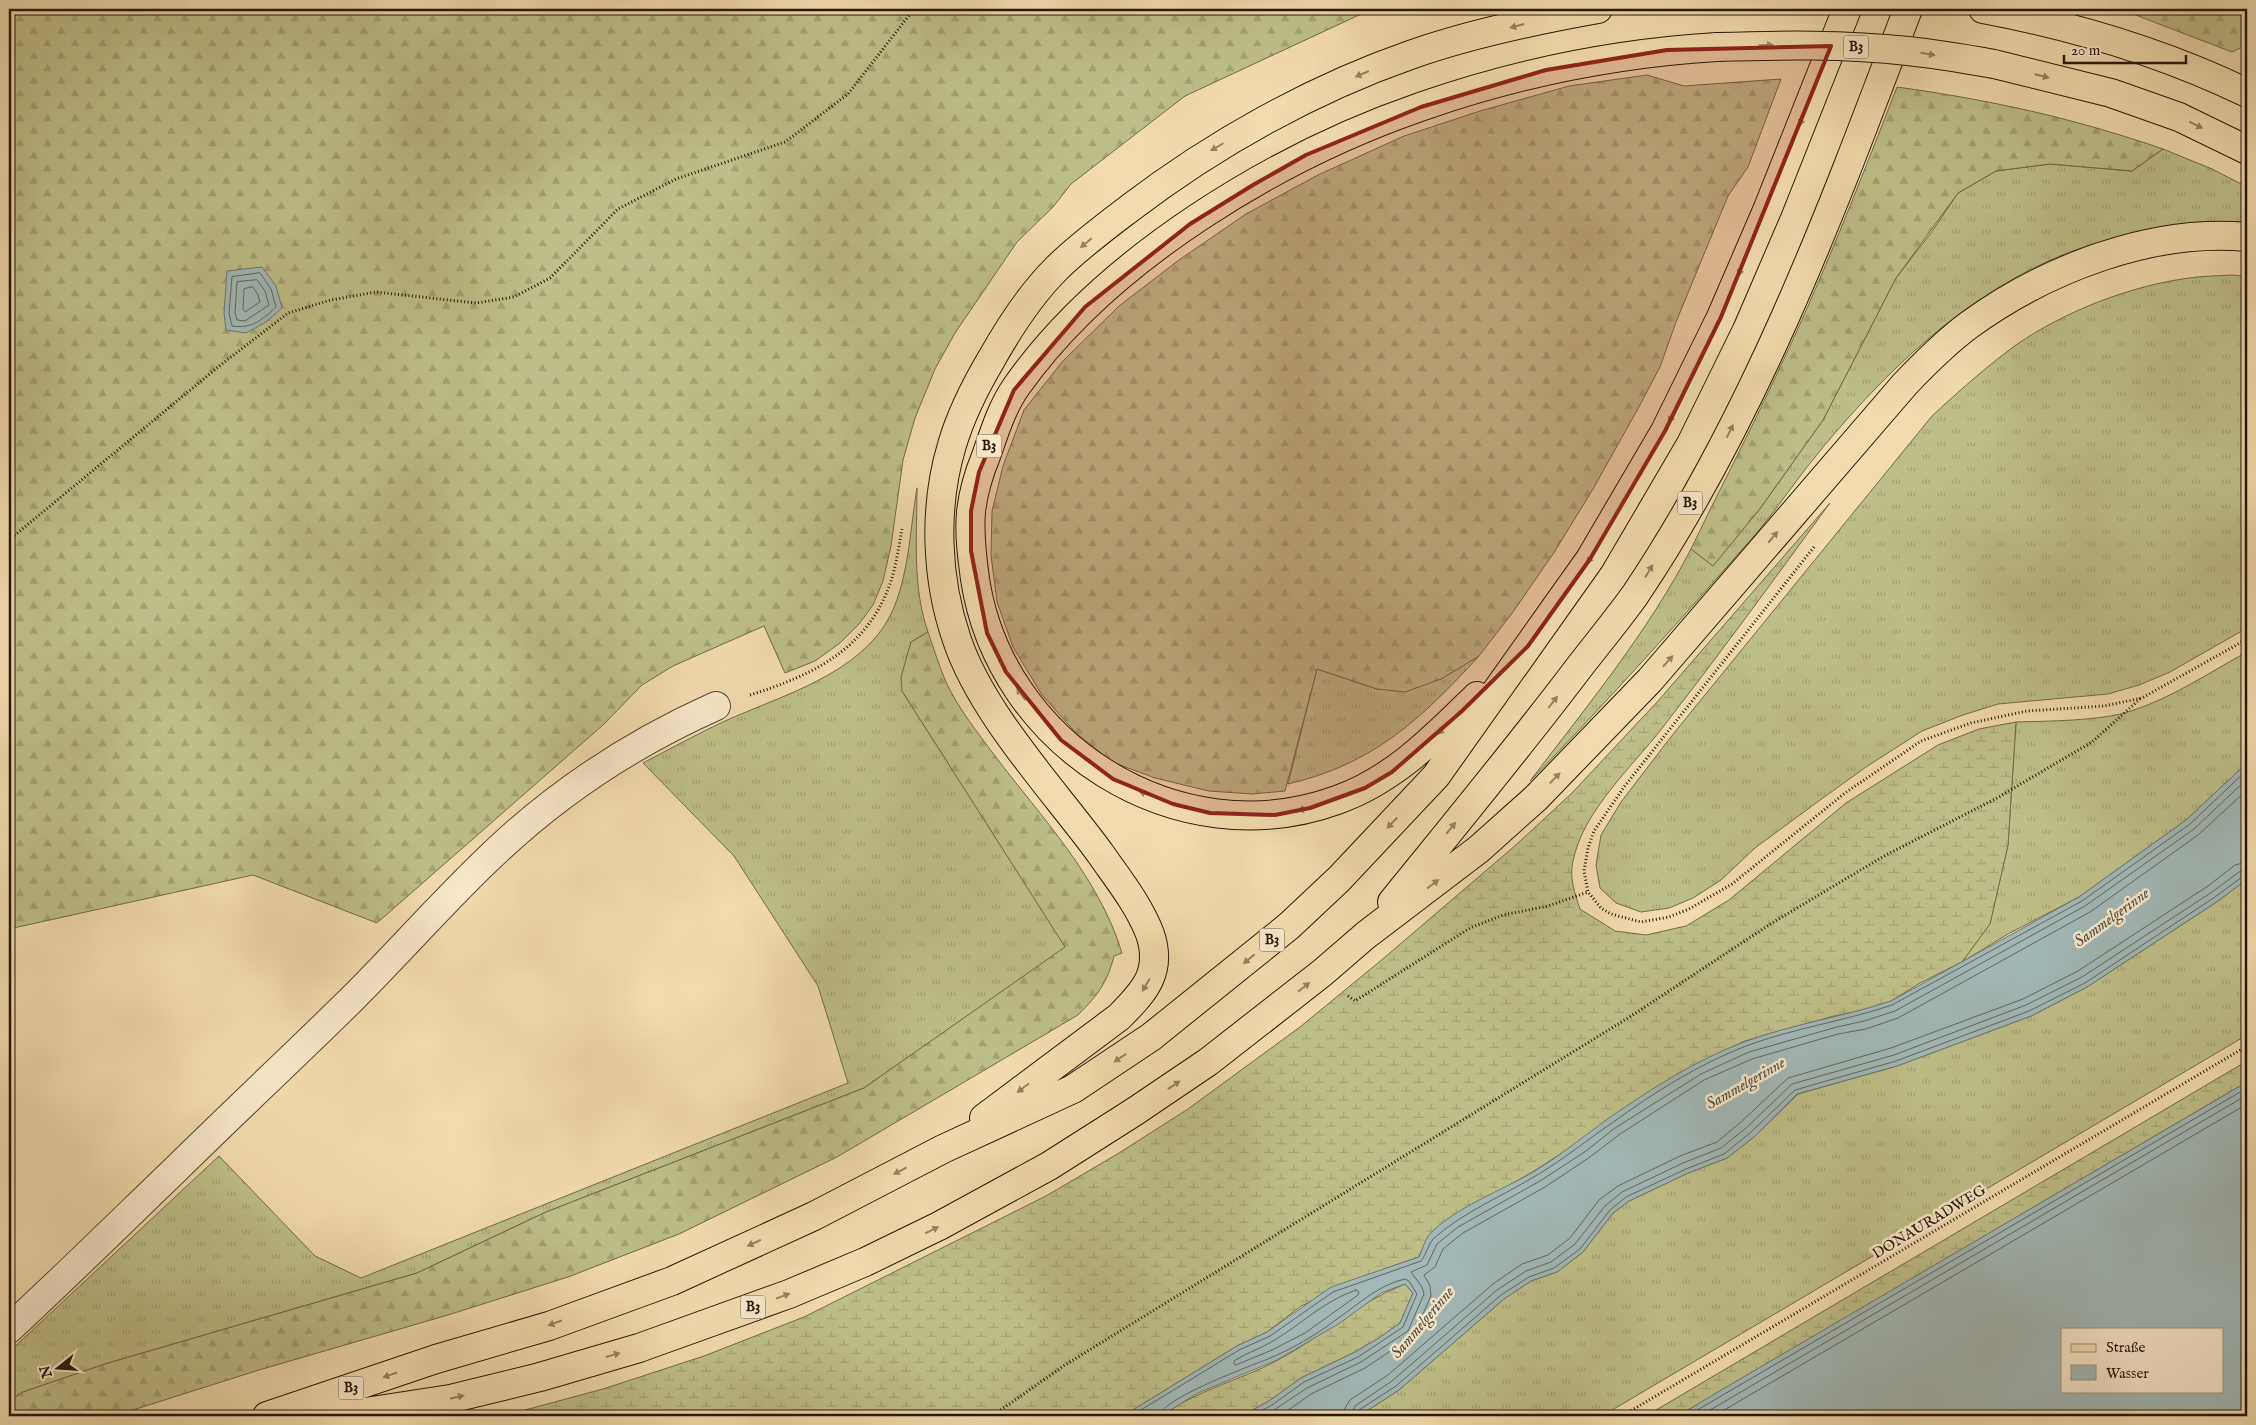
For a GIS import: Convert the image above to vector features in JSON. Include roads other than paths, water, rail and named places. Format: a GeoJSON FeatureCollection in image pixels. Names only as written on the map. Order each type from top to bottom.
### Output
{"type":"FeatureCollection","features":[{"type":"Feature","properties":{"kind":"main road","name":"B3"},"geometry":{"type":"LineString","coordinates":[[943,1149],[1119,1017],[1138,998],[1154,970],[1151,938],[1142,916],[1120,881],[1014,741],[976,682],[958,642],[946,602],[940,554],[940,502],[952,445],[974,390],[1001,342],[1023,307],[1057,268],[1143,198],[1214,148],[1324,92],[1414,54],[1530,22],[1598,9]]}},
{"type":"Feature","properties":{"kind":"main road","name":"B3"},"geometry":{"type":"LineString","coordinates":[[267,1416],[436,1359],[548,1326],[672,1281],[814,1216],[943,1149],[1073,1089],[1151,1036],[1289,926],[1339,879],[1436,776],[1590,560],[1665,431],[1721,318],[1768,208],[1847,9]]}},
{"type":"Feature","properties":{"kind":"main road","name":"B3"},"geometry":{"type":"LineString","coordinates":[[339,1416],[450,1399],[558,1372],[639,1348],[755,1306],[865,1262],[939,1226],[1041,1170],[1134,1112],[1208,1062],[1366,935],[1504,765],[1634,595],[1714,464],[1776,335],[1831,213],[1908,9]]}},
{"type":"Feature","properties":{"kind":"main road"},"geometry":{"type":"LineString","coordinates":[[1983,9],[2019,16],[2114,41],[2162,57],[2247,93]]}},
{"type":"Feature","properties":{"kind":"main road","name":"B3"},"geometry":{"type":"LineString","coordinates":[[1528,646],[1427,745],[1392,772],[1365,788],[1319,806],[1274,816],[1241,816],[1210,813],[1173,804],[1113,780],[1085,762],[1061,740],[1030,706],[1006,672],[987,633],[978,596],[971,551],[971,511],[979,472],[997,425],[1014,390],[1048,347],[1085,307],[1190,224],[1306,155],[1364,129],[1421,107],[1482,87],[1546,70],[1667,50],[1717,47],[1843,46],[1908,51],[1994,64],[2111,93],[2179,117],[2247,150]]}},
{"type":"Feature","properties":{"kind":"main road"},"geometry":{"type":"LineString","coordinates":[[1366,935],[1479,849],[1536,798],[1663,666],[1905,384],[1933,356],[1968,326],[2006,300],[2044,280],[2081,264],[2122,250],[2159,242],[2200,237],[2247,237]]}},
{"type":"Feature","properties":{"kind":"street"},"geometry":{"type":"LineString","coordinates":[[9,1329],[286,1064],[399,952],[450,896],[490,857],[532,820],[606,766],[668,730],[716,706]]}},
{"type":"Feature","properties":{"kind":"water"},"geometry":{"type":"Polygon","coordinates":[[[262,267],[276,286],[282,308],[266,322],[246,333],[226,330],[224,313],[227,271],[262,267]]]}},
{"type":"Feature","properties":{"kind":"water","name":"Sammelgerinne"},"geometry":{"type":"Polygon","coordinates":[[[2247,763],[2247,879],[2218,901],[2087,987],[2031,1016],[1897,1066],[1797,1094],[1754,1137],[1727,1158],[1688,1173],[1629,1201],[1613,1213],[1583,1252],[1557,1272],[1531,1281],[1504,1299],[1399,1390],[1359,1416],[1242,1416],[1269,1401],[1301,1378],[1355,1352],[1400,1323],[1413,1293],[1405,1284],[1381,1293],[1340,1323],[1277,1360],[1198,1393],[1161,1416],[1123,1416],[1237,1346],[1267,1332],[1331,1287],[1419,1257],[1428,1236],[1438,1226],[1464,1208],[1535,1171],[1625,1107],[1691,1066],[1726,1049],[1762,1036],[1891,1001],[2079,897],[2186,820],[2247,763]]]}},
{"type":"Feature","properties":{"kind":"water"},"geometry":{"type":"Polygon","coordinates":[[[2247,1082],[2247,1416],[1678,1416],[1723,1389],[2247,1082]]]}}]}
